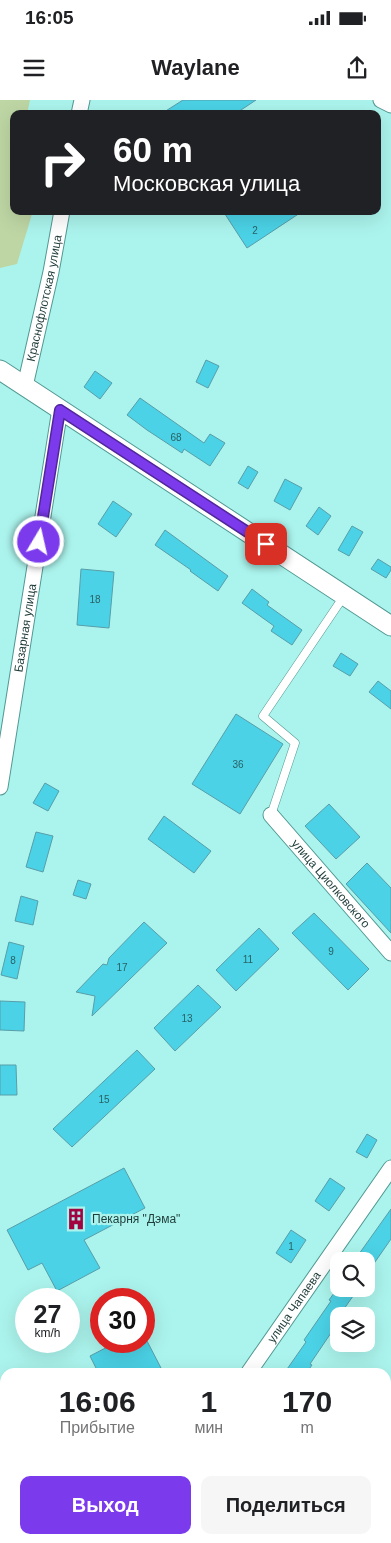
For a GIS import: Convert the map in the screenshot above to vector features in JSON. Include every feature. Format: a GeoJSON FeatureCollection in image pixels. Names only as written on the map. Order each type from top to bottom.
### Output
{"type":"FeatureCollection","features":[{"type":"Feature","properties":{"kind":"street"},"geometry":{"type":"LineString","coordinates":[[381,100],[391,106]]}},
{"type":"Feature","properties":{"kind":"street","name":"Краснофлотская улица"},"geometry":{"type":"LineString","coordinates":[[25,386],[52,272],[61,215]]}},
{"type":"Feature","properties":{"kind":"street"},"geometry":{"type":"LineString","coordinates":[[0,370],[391,626]]}},
{"type":"Feature","properties":{"kind":"street","name":"Базарная улица"},"geometry":{"type":"LineString","coordinates":[[0,787],[60,410]]}},
{"type":"Feature","properties":{"kind":"street","name":"улица Циолковского"},"geometry":{"type":"LineString","coordinates":[[271,815],[391,953]]}},
{"type":"Feature","properties":{"kind":"street","name":"улица Чапаева"},"geometry":{"type":"LineString","coordinates":[[252,1368],[391,1168]]}},
{"type":"Feature","properties":{"kind":"lane"},"geometry":{"type":"LineString","coordinates":[[271,815],[295,743],[263,716],[345,596]]}},
{"type":"Feature","properties":{"kind":"green space"},"geometry":{"type":"Polygon","coordinates":[[[0,100],[30,100],[28,110],[10,110],[10,215],[32,215],[17,264],[0,268],[0,100]]]}},
{"type":"Feature","properties":{"kind":"building"},"geometry":{"type":"Polygon","coordinates":[[[183,100],[256,100],[241,110],[167,110],[183,100]]]}},
{"type":"Feature","properties":{"kind":"building"},"geometry":{"type":"Polygon","coordinates":[[[226,215],[297,215],[247,248],[226,215]]]}},
{"type":"Feature","properties":{"kind":"building"},"geometry":{"type":"Polygon","coordinates":[[[206,360],[219,366],[208,388],[196,382],[206,360]]]}},
{"type":"Feature","properties":{"kind":"building"},"geometry":{"type":"Polygon","coordinates":[[[95,371],[112,383],[100,399],[84,387],[95,371]]]}},
{"type":"Feature","properties":{"kind":"building"},"geometry":{"type":"Polygon","coordinates":[[[140,398],[204,443],[210,434],[225,443],[210,466],[184,449],[182,453],[127,415],[140,398]]]}},
{"type":"Feature","properties":{"kind":"building"},"geometry":{"type":"Polygon","coordinates":[[[248,466],[258,472],[248,489],[238,483],[248,466]]]}},
{"type":"Feature","properties":{"kind":"building"},"geometry":{"type":"Polygon","coordinates":[[[285,479],[302,488],[290,510],[274,501],[285,479]]]}},
{"type":"Feature","properties":{"kind":"building"},"geometry":{"type":"Polygon","coordinates":[[[113,501],[132,514],[116,537],[98,524],[113,501]]]}},
{"type":"Feature","properties":{"kind":"building"},"geometry":{"type":"Polygon","coordinates":[[[319,507],[331,516],[318,535],[306,526],[319,507]]]}},
{"type":"Feature","properties":{"kind":"building"},"geometry":{"type":"Polygon","coordinates":[[[352,526],[363,532],[349,556],[338,550],[352,526]]]}},
{"type":"Feature","properties":{"kind":"building"},"geometry":{"type":"Polygon","coordinates":[[[165,530],[228,576],[218,591],[155,545],[165,530]]]}},
{"type":"Feature","properties":{"kind":"building"},"geometry":{"type":"Polygon","coordinates":[[[378,559],[391,567],[386,578],[371,569],[378,559]]]}},
{"type":"Feature","properties":{"kind":"building"},"geometry":{"type":"Polygon","coordinates":[[[81,569],[114,572],[109,628],[77,625],[81,569]]]}},
{"type":"Feature","properties":{"kind":"building"},"geometry":{"type":"Polygon","coordinates":[[[252,589],[269,602],[267,605],[302,630],[292,645],[271,631],[274,626],[242,603],[252,589]]]}},
{"type":"Feature","properties":{"kind":"building"},"geometry":{"type":"Polygon","coordinates":[[[341,653],[358,664],[350,676],[333,666],[341,653]]]}},
{"type":"Feature","properties":{"kind":"building"},"geometry":{"type":"Polygon","coordinates":[[[378,681],[391,691],[391,709],[369,692],[378,681]]]}},
{"type":"Feature","properties":{"kind":"building"},"geometry":{"type":"Polygon","coordinates":[[[236,714],[283,744],[240,814],[192,784],[236,714]]]}},
{"type":"Feature","properties":{"kind":"building"},"geometry":{"type":"Polygon","coordinates":[[[45,783],[59,791],[48,811],[33,803],[45,783]]]}},
{"type":"Feature","properties":{"kind":"building"},"geometry":{"type":"Polygon","coordinates":[[[329,804],[360,837],[336,859],[305,826],[329,804]]]}},
{"type":"Feature","properties":{"kind":"building"},"geometry":{"type":"Polygon","coordinates":[[[164,816],[211,851],[194,873],[148,839],[164,816]]]}},
{"type":"Feature","properties":{"kind":"building"},"geometry":{"type":"Polygon","coordinates":[[[36,832],[53,836],[43,872],[26,867],[36,832]]]}},
{"type":"Feature","properties":{"kind":"building"},"geometry":{"type":"Polygon","coordinates":[[[367,863],[391,888],[391,933],[346,884],[367,863]]]}},
{"type":"Feature","properties":{"kind":"building"},"geometry":{"type":"Polygon","coordinates":[[[78,880],[91,884],[86,899],[73,895],[78,880]]]}},
{"type":"Feature","properties":{"kind":"building"},"geometry":{"type":"Polygon","coordinates":[[[21,896],[38,901],[33,925],[15,921],[21,896]]]}},
{"type":"Feature","properties":{"kind":"building"},"geometry":{"type":"Polygon","coordinates":[[[314,913],[369,969],[348,990],[292,933],[314,913]]]}},
{"type":"Feature","properties":{"kind":"building"},"geometry":{"type":"Polygon","coordinates":[[[144,922],[167,943],[92,1016],[95,996],[76,992],[103,964],[107,965],[109,958],[144,922]]]}},
{"type":"Feature","properties":{"kind":"building"},"geometry":{"type":"Polygon","coordinates":[[[259,928],[279,949],[236,991],[216,970],[259,928]]]}},
{"type":"Feature","properties":{"kind":"building"},"geometry":{"type":"Polygon","coordinates":[[[9,942],[24,946],[17,979],[1,975],[9,942]]]}},
{"type":"Feature","properties":{"kind":"building"},"geometry":{"type":"Polygon","coordinates":[[[198,985],[221,1007],[175,1051],[154,1028],[198,985]]]}},
{"type":"Feature","properties":{"kind":"building"},"geometry":{"type":"Polygon","coordinates":[[[0,1001],[25,1002],[24,1031],[0,1030],[0,1001]]]}},
{"type":"Feature","properties":{"kind":"building"},"geometry":{"type":"Polygon","coordinates":[[[137,1050],[155,1069],[72,1147],[53,1129],[137,1050]]]}},
{"type":"Feature","properties":{"kind":"building"},"geometry":{"type":"Polygon","coordinates":[[[0,1065],[16,1065],[17,1095],[0,1095],[0,1065]]]}},
{"type":"Feature","properties":{"kind":"building"},"geometry":{"type":"Polygon","coordinates":[[[367,1134],[377,1140],[367,1158],[356,1152],[367,1134]]]}},
{"type":"Feature","properties":{"kind":"building","name":"Пекарня \"Дэма\""},"geometry":{"type":"Polygon","coordinates":[[[124,1168],[145,1208],[84,1240],[100,1268],[63,1288],[55,1288],[42,1263],[28,1270],[7,1230],[124,1168]]]}},
{"type":"Feature","properties":{"kind":"building"},"geometry":{"type":"Polygon","coordinates":[[[330,1178],[345,1188],[329,1211],[315,1201],[330,1178]]]}},
{"type":"Feature","properties":{"kind":"building"},"geometry":{"type":"Polygon","coordinates":[[[391,1209],[391,1239],[375,1262],[375,1252],[360,1252],[391,1209]]]}},
{"type":"Feature","properties":{"kind":"building"},"geometry":{"type":"Polygon","coordinates":[[[291,1230],[306,1240],[291,1263],[276,1253],[291,1230]]]}},
{"type":"Feature","properties":{"kind":"building"},"geometry":{"type":"Polygon","coordinates":[[[331,1297],[352,1297],[345,1307],[330,1307],[330,1334],[310,1364],[312,1365],[310,1368],[288,1368],[306,1342],[304,1340],[331,1301],[329,1300],[331,1297]]]}},
{"type":"Feature","properties":{"kind":"building"},"geometry":{"type":"Polygon","coordinates":[[[96,1353],[153,1353],[161,1368],[96,1368],[90,1356],[96,1353]]]}},
{"type":"Feature","properties":{"kind":"place","name":"Пекарня \"Дэма\""},"geometry":{"type":"Point","coordinates":[76,1219]}},
{"type":"Feature","properties":{"kind":"route"},"geometry":{"type":"LineString","coordinates":[[39,542],[60,410],[266,544]]}}]}
